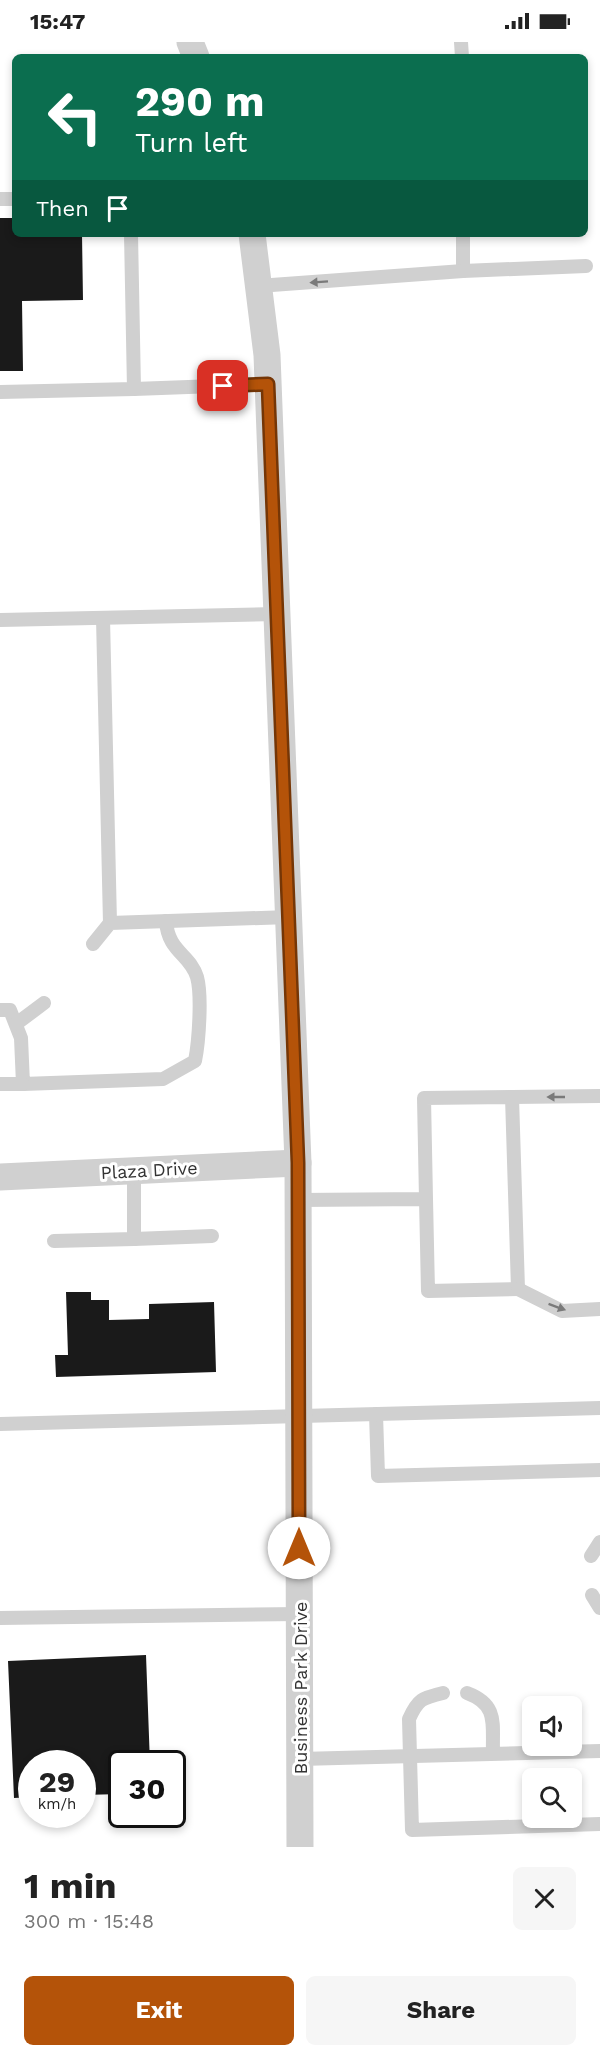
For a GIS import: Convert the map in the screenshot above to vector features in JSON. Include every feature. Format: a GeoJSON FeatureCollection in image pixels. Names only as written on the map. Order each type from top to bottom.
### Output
{"type":"FeatureCollection","features":[{"type":"Feature","properties":{"kind":"street","name":"Business Park Drive"},"geometry":{"type":"LineString","coordinates":[[252,237],[268,384],[298,1163],[300,1847]]}},
{"type":"Feature","properties":{"kind":"street","name":"Plaza Drive"},"geometry":{"type":"LineString","coordinates":[[0,1177],[298,1163]]}},
{"type":"Feature","properties":{"kind":"lane"},"geometry":{"type":"LineString","coordinates":[[130,237],[134,389]]}},
{"type":"Feature","properties":{"kind":"lane"},"geometry":{"type":"LineString","coordinates":[[463,237],[463,271]]}},
{"type":"Feature","properties":{"kind":"lane"},"geometry":{"type":"LineString","coordinates":[[258,286],[463,271],[586,266]]}},
{"type":"Feature","properties":{"kind":"lane"},"geometry":{"type":"LineString","coordinates":[[0,392],[268,384]]}},
{"type":"Feature","properties":{"kind":"lane"},"geometry":{"type":"LineString","coordinates":[[0,620],[277,615]]}},
{"type":"Feature","properties":{"kind":"lane"},"geometry":{"type":"LineString","coordinates":[[93,944],[110,923],[103,618]]}},
{"type":"Feature","properties":{"kind":"lane"},"geometry":{"type":"LineString","coordinates":[[110,923],[289,917]]}},
{"type":"Feature","properties":{"kind":"lane"},"geometry":{"type":"LineString","coordinates":[[0,1084],[163,1079],[195,1061],[199,1041],[196,976],[167,937],[166,921]]}},
{"type":"Feature","properties":{"kind":"lane"},"geometry":{"type":"LineString","coordinates":[[16,1024],[44,1003]]}},
{"type":"Feature","properties":{"kind":"lane"},"geometry":{"type":"LineString","coordinates":[[0,1010],[10,1010],[21,1038],[23,1084]]}},
{"type":"Feature","properties":{"kind":"lane"},"geometry":{"type":"LineString","coordinates":[[600,1096],[424,1098],[428,1291],[518,1289],[562,1311],[600,1309]]}},
{"type":"Feature","properties":{"kind":"lane"},"geometry":{"type":"LineString","coordinates":[[512,1097],[518,1289]]}},
{"type":"Feature","properties":{"kind":"lane"},"geometry":{"type":"LineString","coordinates":[[134,1171],[134,1239]]}},
{"type":"Feature","properties":{"kind":"lane"},"geometry":{"type":"LineString","coordinates":[[298,1200],[426,1199]]}},
{"type":"Feature","properties":{"kind":"lane"},"geometry":{"type":"LineString","coordinates":[[54,1241],[212,1236]]}},
{"type":"Feature","properties":{"kind":"lane"},"geometry":{"type":"LineString","coordinates":[[0,1424],[600,1408]]}},
{"type":"Feature","properties":{"kind":"lane"},"geometry":{"type":"LineString","coordinates":[[376,1414],[378,1476],[600,1470]]}},
{"type":"Feature","properties":{"kind":"lane"},"geometry":{"type":"LineString","coordinates":[[591,1556],[600,1542]]}},
{"type":"Feature","properties":{"kind":"lane"},"geometry":{"type":"LineString","coordinates":[[592,1594],[600,1608]]}},
{"type":"Feature","properties":{"kind":"lane"},"geometry":{"type":"LineString","coordinates":[[0,1618],[300,1614]]}},
{"type":"Feature","properties":{"kind":"lane"},"geometry":{"type":"LineString","coordinates":[[443,1693],[423,1698],[414,1708],[409,1719],[412,1830],[600,1824]]}},
{"type":"Feature","properties":{"kind":"lane"},"geometry":{"type":"LineString","coordinates":[[467,1693],[480,1698],[488,1705],[492,1716],[493,1753]]}},
{"type":"Feature","properties":{"kind":"lane"},"geometry":{"type":"LineString","coordinates":[[300,1759],[600,1751]]}},
{"type":"Feature","properties":{"kind":"building"},"geometry":{"type":"Polygon","coordinates":[[[0,218],[12,218],[12,237],[82,237],[83,300],[22,301],[23,371],[0,371],[0,218]]]}},
{"type":"Feature","properties":{"kind":"building"},"geometry":{"type":"Polygon","coordinates":[[[66,1292],[91,1292],[91,1300],[109,1300],[109,1320],[149,1319],[149,1304],[214,1302],[216,1372],[56,1377],[55,1355],[68,1355],[66,1292]]]}},
{"type":"Feature","properties":{"kind":"building"},"geometry":{"type":"Polygon","coordinates":[[[146,1655],[149,1750],[108,1750],[108,1794],[96,1795],[96,1750],[18,1750],[18,1798],[14,1798],[8,1661],[146,1655]]]}},
{"type":"Feature","properties":{"kind":"route"},"geometry":{"type":"LineString","coordinates":[[223,386],[268,384],[298,1163],[299,1548]]}}]}
